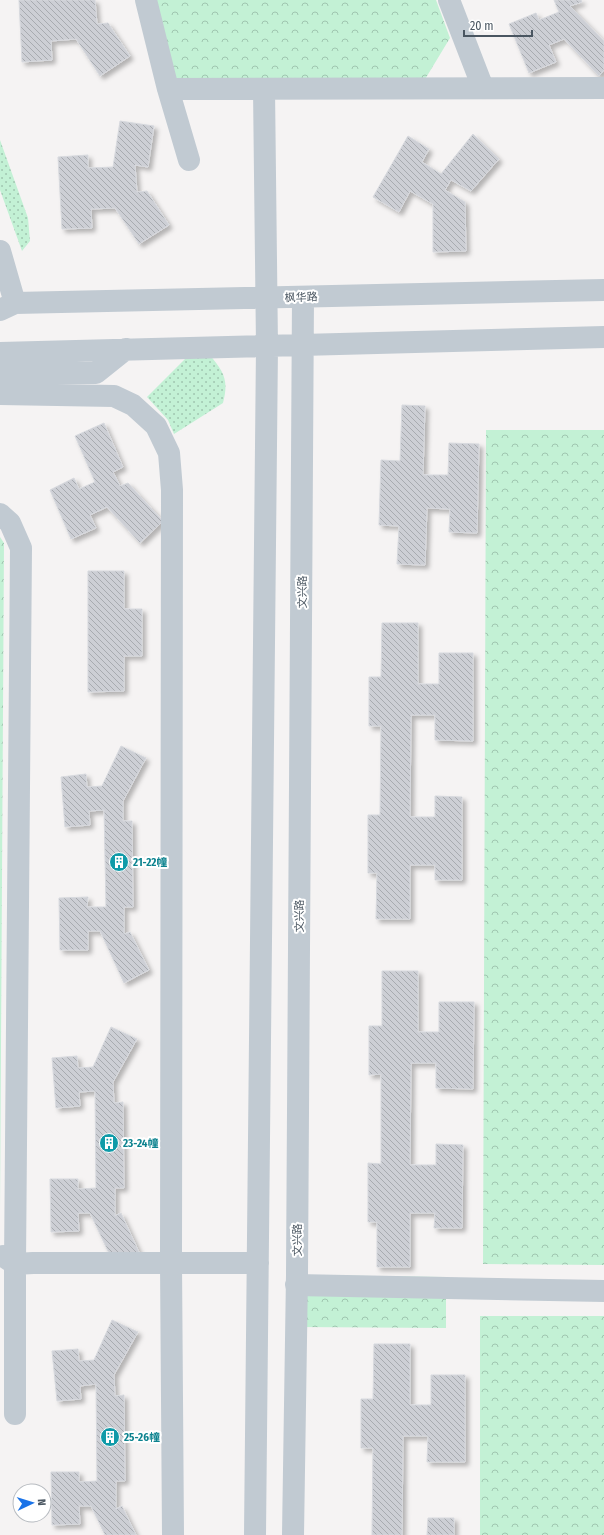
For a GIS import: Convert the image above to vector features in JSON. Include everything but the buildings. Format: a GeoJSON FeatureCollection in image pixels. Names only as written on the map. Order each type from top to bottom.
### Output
{"type":"FeatureCollection","features":[{"type":"Feature","properties":{"kind":"street"},"geometry":{"type":"LineString","coordinates":[[146,0],[168,89],[189,160]]}},
{"type":"Feature","properties":{"kind":"street"},"geometry":{"type":"LineString","coordinates":[[449,0],[483,88]]}},
{"type":"Feature","properties":{"kind":"street"},"geometry":{"type":"LineString","coordinates":[[168,89],[604,88]]}},
{"type":"Feature","properties":{"kind":"street"},"geometry":{"type":"LineString","coordinates":[[255,1535],[267,346],[264,89]]}},
{"type":"Feature","properties":{"kind":"street"},"geometry":{"type":"LineString","coordinates":[[0,252],[7,306]]}},
{"type":"Feature","properties":{"kind":"street","name":"枫华路"},"geometry":{"type":"LineString","coordinates":[[7,306],[604,290]]}},
{"type":"Feature","properties":{"kind":"street","name":"文兴路"},"geometry":{"type":"LineString","coordinates":[[293,1535],[303,297]]}},
{"type":"Feature","properties":{"kind":"street"},"geometry":{"type":"LineString","coordinates":[[0,353],[604,337]]}},
{"type":"Feature","properties":{"kind":"street"},"geometry":{"type":"LineString","coordinates":[[0,373],[96,373],[126,350]]}},
{"type":"Feature","properties":{"kind":"street"},"geometry":{"type":"LineString","coordinates":[[0,394],[114,396],[133,405],[156,426],[169,453],[172,490],[171,1263],[173,1535]]}},
{"type":"Feature","properties":{"kind":"street"},"geometry":{"type":"LineString","coordinates":[[0,514],[10,523],[21,548],[7,1259],[15,1414]]}},
{"type":"Feature","properties":{"kind":"street"},"geometry":{"type":"LineString","coordinates":[[7,1259],[33,1263],[258,1264]]}},
{"type":"Feature","properties":{"kind":"street"},"geometry":{"type":"LineString","coordinates":[[296,1285],[604,1291]]}},
{"type":"Feature","properties":{"kind":"green space"},"geometry":{"type":"Polygon","coordinates":[[[156,0],[436,0],[450,38],[424,81],[175,81],[156,0]]]}},
{"type":"Feature","properties":{"kind":"green space"},"geometry":{"type":"Polygon","coordinates":[[[0,140],[28,218],[30,241],[22,251],[0,190],[0,140]]]}},
{"type":"Feature","properties":{"kind":"green space"},"geometry":{"type":"Polygon","coordinates":[[[209,354],[222,371],[224,377],[225,395],[223,403],[174,434],[168,420],[147,397],[189,355],[209,354]]]}},
{"type":"Feature","properties":{"kind":"green space"},"geometry":{"type":"Polygon","coordinates":[[[486,430],[604,430],[604,1265],[483,1264],[486,430]]]}},
{"type":"Feature","properties":{"kind":"green space"},"geometry":{"type":"Polygon","coordinates":[[[0,537],[4,543],[0,1212],[0,537]]]}},
{"type":"Feature","properties":{"kind":"green space"},"geometry":{"type":"Polygon","coordinates":[[[297,1275],[446,1277],[446,1328],[296,1327],[297,1275]]]}},
{"type":"Feature","properties":{"kind":"green space"},"geometry":{"type":"Polygon","coordinates":[[[480,1316],[604,1316],[604,1535],[480,1535],[480,1316]]]}},
{"type":"Feature","properties":{"kind":"place","name":"21-22幢"},"geometry":{"type":"Point","coordinates":[119,862]}},
{"type":"Feature","properties":{"kind":"place","name":"23-24幢"},"geometry":{"type":"Point","coordinates":[109,1143]}},
{"type":"Feature","properties":{"kind":"place","name":"25-26幢"},"geometry":{"type":"Point","coordinates":[110,1437]}}]}
